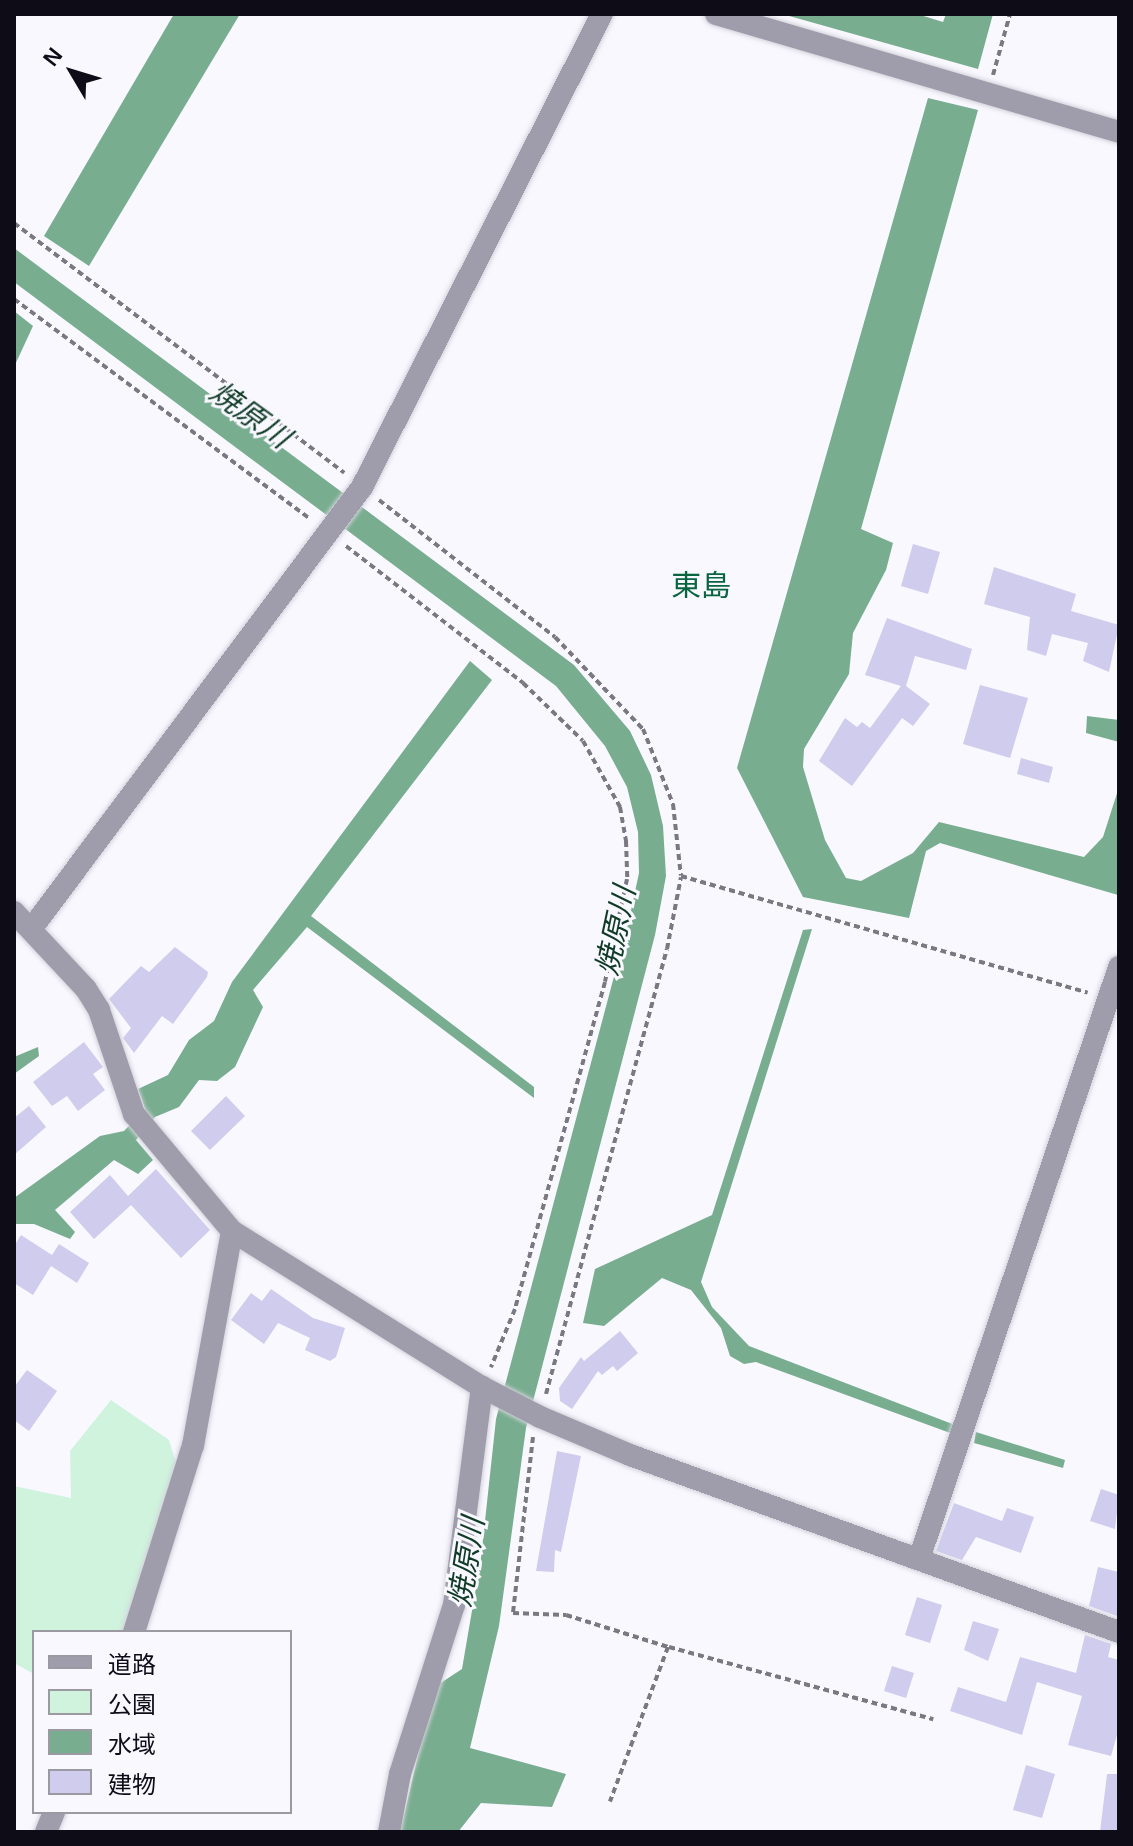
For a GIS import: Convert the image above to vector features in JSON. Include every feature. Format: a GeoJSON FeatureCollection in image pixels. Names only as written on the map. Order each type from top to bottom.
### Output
{"type":"FeatureCollection","features":[{"type":"Feature","properties":{"kind":"street"},"geometry":{"type":"LineString","coordinates":[[32,928],[362,487],[602,14]]}},
{"type":"Feature","properties":{"kind":"street"},"geometry":{"type":"LineString","coordinates":[[716,14],[1119,132]]}},
{"type":"Feature","properties":{"kind":"street"},"geometry":{"type":"LineString","coordinates":[[14,912],[32,928],[99,1010],[134,1114],[232,1231],[482,1387],[540,1417],[1119,1632]]}},
{"type":"Feature","properties":{"kind":"street"},"geometry":{"type":"LineString","coordinates":[[919,1559],[1119,967]]}},
{"type":"Feature","properties":{"kind":"street"},"geometry":{"type":"LineString","coordinates":[[135,1630],[193,1445],[232,1231]]}},
{"type":"Feature","properties":{"kind":"street"},"geometry":{"type":"LineString","coordinates":[[389,1832],[408,1746],[454,1605],[482,1387]]}},
{"type":"Feature","properties":{"kind":"path"},"geometry":{"type":"LineString","coordinates":[[987,93],[1010,14]]}},
{"type":"Feature","properties":{"kind":"path"},"geometry":{"type":"LineString","coordinates":[[14,223],[555,637],[643,729],[673,804],[681,876],[667,949],[532,1442],[513,1613],[566,1615],[668,1647],[933,1719]]}},
{"type":"Feature","properties":{"kind":"path"},"geometry":{"type":"LineString","coordinates":[[14,299],[330,533],[557,714],[604,773],[624,830],[627,879],[605,982],[515,1309],[482,1387]]}},
{"type":"Feature","properties":{"kind":"path"},"geometry":{"type":"LineString","coordinates":[[681,876],[1109,1000]]}},
{"type":"Feature","properties":{"kind":"path"},"geometry":{"type":"LineString","coordinates":[[610,1801],[668,1647]]}},
{"type":"Feature","properties":{"kind":"green space"},"geometry":{"type":"Polygon","coordinates":[[[111,1400],[169,1440],[178,1469],[128,1630],[32,1630],[32,1673],[14,1663],[14,1486],[71,1498],[70,1451],[111,1400]]]}},
{"type":"Feature","properties":{"kind":"water"},"geometry":{"type":"Polygon","coordinates":[[[174,14],[240,14],[89,266],[44,236],[174,14]]]}},
{"type":"Feature","properties":{"kind":"water"},"geometry":{"type":"Polygon","coordinates":[[[782,14],[917,14],[943,22],[946,14],[993,14],[978,69],[782,14]]]}},
{"type":"Feature","properties":{"kind":"water"},"geometry":{"type":"Polygon","coordinates":[[[928,98],[978,110],[861,529],[893,543],[886,570],[853,633],[849,674],[804,749],[803,767],[825,840],[846,878],[861,881],[913,853],[939,822],[1084,857],[1103,837],[1119,787],[1119,891],[1118,895],[940,843],[926,851],[909,918],[803,897],[737,768],[928,98]]]}},
{"type":"Feature","properties":{"kind":"water"},"geometry":{"type":"Polygon","coordinates":[[[14,248],[574,665],[630,731],[651,775],[663,826],[666,876],[655,935],[526,1428],[499,1626],[470,1748],[566,1774],[552,1807],[481,1803],[458,1832],[400,1832],[431,1700],[439,1684],[462,1669],[481,1558],[496,1419],[628,924],[639,873],[638,832],[627,787],[605,746],[556,686],[14,282],[14,248]]]}},
{"type":"Feature","properties":{"kind":"water"},"geometry":{"type":"Polygon","coordinates":[[[14,311],[33,326],[14,367],[14,311]]]}},
{"type":"Feature","properties":{"kind":"water"},"geometry":{"type":"Polygon","coordinates":[[[470,661],[492,680],[311,916],[534,1087],[534,1098],[307,927],[253,990],[263,1007],[235,1067],[217,1081],[199,1080],[179,1107],[155,1117],[136,1140],[153,1160],[138,1174],[114,1160],[55,1210],[75,1232],[70,1239],[34,1224],[14,1224],[14,1198],[100,1136],[124,1131],[145,1109],[138,1089],[168,1075],[189,1040],[214,1021],[232,982],[470,661]]]}},
{"type":"Feature","properties":{"kind":"water"},"geometry":{"type":"Polygon","coordinates":[[[1087,716],[1119,720],[1119,742],[1086,733],[1087,716]]]}},
{"type":"Feature","properties":{"kind":"water"},"geometry":{"type":"Polygon","coordinates":[[[812,929],[701,1282],[712,1307],[749,1346],[955,1425],[953,1434],[756,1362],[744,1364],[730,1356],[721,1328],[691,1290],[662,1278],[604,1326],[583,1323],[595,1269],[712,1215],[803,930],[812,929]]]}},
{"type":"Feature","properties":{"kind":"water"},"geometry":{"type":"Polygon","coordinates":[[[38,1047],[39,1056],[14,1074],[14,1057],[38,1047]]]}},
{"type":"Feature","properties":{"kind":"water"},"geometry":{"type":"Polygon","coordinates":[[[976,1432],[1065,1460],[1063,1468],[974,1443],[976,1432]]]}},
{"type":"Feature","properties":{"kind":"building"},"geometry":{"type":"Polygon","coordinates":[[[913,544],[940,552],[928,594],[901,586],[913,544]]]}},
{"type":"Feature","properties":{"kind":"building"},"geometry":{"type":"Polygon","coordinates":[[[994,567],[1076,594],[1071,611],[1119,625],[1109,672],[1083,661],[1088,643],[1052,634],[1046,656],[1027,650],[1030,617],[984,604],[994,567]]]}},
{"type":"Feature","properties":{"kind":"building"},"geometry":{"type":"Polygon","coordinates":[[[887,618],[972,649],[966,670],[915,656],[906,686],[930,704],[913,726],[902,718],[852,786],[819,761],[845,718],[857,727],[862,722],[870,728],[901,686],[865,675],[887,618]]]}},
{"type":"Feature","properties":{"kind":"building"},"geometry":{"type":"Polygon","coordinates":[[[980,685],[1028,698],[1010,758],[963,744],[980,685]]]}},
{"type":"Feature","properties":{"kind":"building"},"geometry":{"type":"Polygon","coordinates":[[[1021,758],[1053,767],[1049,783],[1017,774],[1021,758]]]}},
{"type":"Feature","properties":{"kind":"building"},"geometry":{"type":"Polygon","coordinates":[[[175,947],[208,972],[207,977],[173,1024],[162,1016],[134,1053],[123,1038],[131,1028],[109,999],[141,966],[149,972],[175,947]]]}},
{"type":"Feature","properties":{"kind":"building"},"geometry":{"type":"Polygon","coordinates":[[[84,1042],[103,1067],[93,1074],[105,1090],[78,1111],[67,1096],[52,1106],[33,1082],[84,1042]]]}},
{"type":"Feature","properties":{"kind":"building"},"geometry":{"type":"Polygon","coordinates":[[[226,1096],[245,1116],[210,1150],[191,1131],[226,1096]]]}},
{"type":"Feature","properties":{"kind":"building"},"geometry":{"type":"Polygon","coordinates":[[[29,1106],[46,1127],[14,1155],[14,1118],[29,1106]]]}},
{"type":"Feature","properties":{"kind":"building"},"geometry":{"type":"Polygon","coordinates":[[[156,1169],[210,1230],[181,1258],[131,1205],[94,1239],[70,1212],[110,1175],[128,1196],[156,1169]]]}},
{"type":"Feature","properties":{"kind":"building"},"geometry":{"type":"Polygon","coordinates":[[[21,1235],[52,1255],[59,1244],[89,1263],[77,1283],[51,1266],[33,1295],[14,1283],[14,1246],[21,1235]]]}},
{"type":"Feature","properties":{"kind":"building"},"geometry":{"type":"Polygon","coordinates":[[[271,1289],[313,1318],[345,1328],[336,1357],[330,1361],[305,1350],[310,1338],[278,1323],[264,1344],[231,1320],[251,1293],[262,1301],[271,1289]]]}},
{"type":"Feature","properties":{"kind":"building"},"geometry":{"type":"Polygon","coordinates":[[[620,1331],[638,1353],[617,1371],[613,1366],[602,1375],[598,1371],[572,1409],[560,1401],[559,1388],[581,1357],[584,1361],[620,1331]]]}},
{"type":"Feature","properties":{"kind":"building"},"geometry":{"type":"Polygon","coordinates":[[[27,1370],[57,1391],[29,1431],[14,1420],[14,1387],[27,1370]]]}},
{"type":"Feature","properties":{"kind":"building"},"geometry":{"type":"Polygon","coordinates":[[[557,1451],[581,1456],[561,1552],[555,1550],[554,1572],[536,1571],[557,1451]]]}},
{"type":"Feature","properties":{"kind":"building"},"geometry":{"type":"Polygon","coordinates":[[[1101,1489],[1119,1495],[1115,1529],[1090,1521],[1101,1489]]]}},
{"type":"Feature","properties":{"kind":"building"},"geometry":{"type":"Polygon","coordinates":[[[954,1503],[1002,1521],[1007,1508],[1034,1517],[1021,1553],[976,1537],[962,1560],[936,1551],[954,1503]]]}},
{"type":"Feature","properties":{"kind":"building"},"geometry":{"type":"Polygon","coordinates":[[[1098,1567],[1119,1572],[1117,1616],[1089,1606],[1098,1567]]]}},
{"type":"Feature","properties":{"kind":"building"},"geometry":{"type":"Polygon","coordinates":[[[917,1597],[942,1605],[930,1643],[905,1635],[917,1597]]]}},
{"type":"Feature","properties":{"kind":"building"},"geometry":{"type":"Polygon","coordinates":[[[973,1621],[999,1629],[988,1661],[964,1650],[973,1621]]]}},
{"type":"Feature","properties":{"kind":"building"},"geometry":{"type":"Polygon","coordinates":[[[1085,1635],[1111,1644],[1108,1657],[1119,1660],[1119,1728],[1111,1756],[1068,1745],[1082,1696],[1037,1682],[1022,1735],[950,1711],[958,1687],[1006,1702],[1020,1657],[1076,1673],[1085,1635]]]}},
{"type":"Feature","properties":{"kind":"building"},"geometry":{"type":"Polygon","coordinates":[[[892,1666],[914,1673],[906,1698],[884,1691],[892,1666]]]}},
{"type":"Feature","properties":{"kind":"building"},"geometry":{"type":"Polygon","coordinates":[[[1026,1765],[1055,1774],[1042,1818],[1013,1810],[1026,1765]]]}},
{"type":"Feature","properties":{"kind":"building"},"geometry":{"type":"Polygon","coordinates":[[[1107,1774],[1119,1774],[1119,1832],[1100,1832],[1107,1774]]]}},
{"type":"Feature","properties":{"kind":"district","name":"東島"},"geometry":{"type":"Point","coordinates":[701,586]}},
{"type":"Feature","properties":{"kind":"water label","name":"焼原川"},"geometry":{"type":"Point","coordinates":[250,415]}},
{"type":"Feature","properties":{"kind":"water label","name":"焼原川"},"geometry":{"type":"Point","coordinates":[616,931]}},
{"type":"Feature","properties":{"kind":"water label","name":"焼原川"},"geometry":{"type":"Point","coordinates":[467,1562]}}]}
